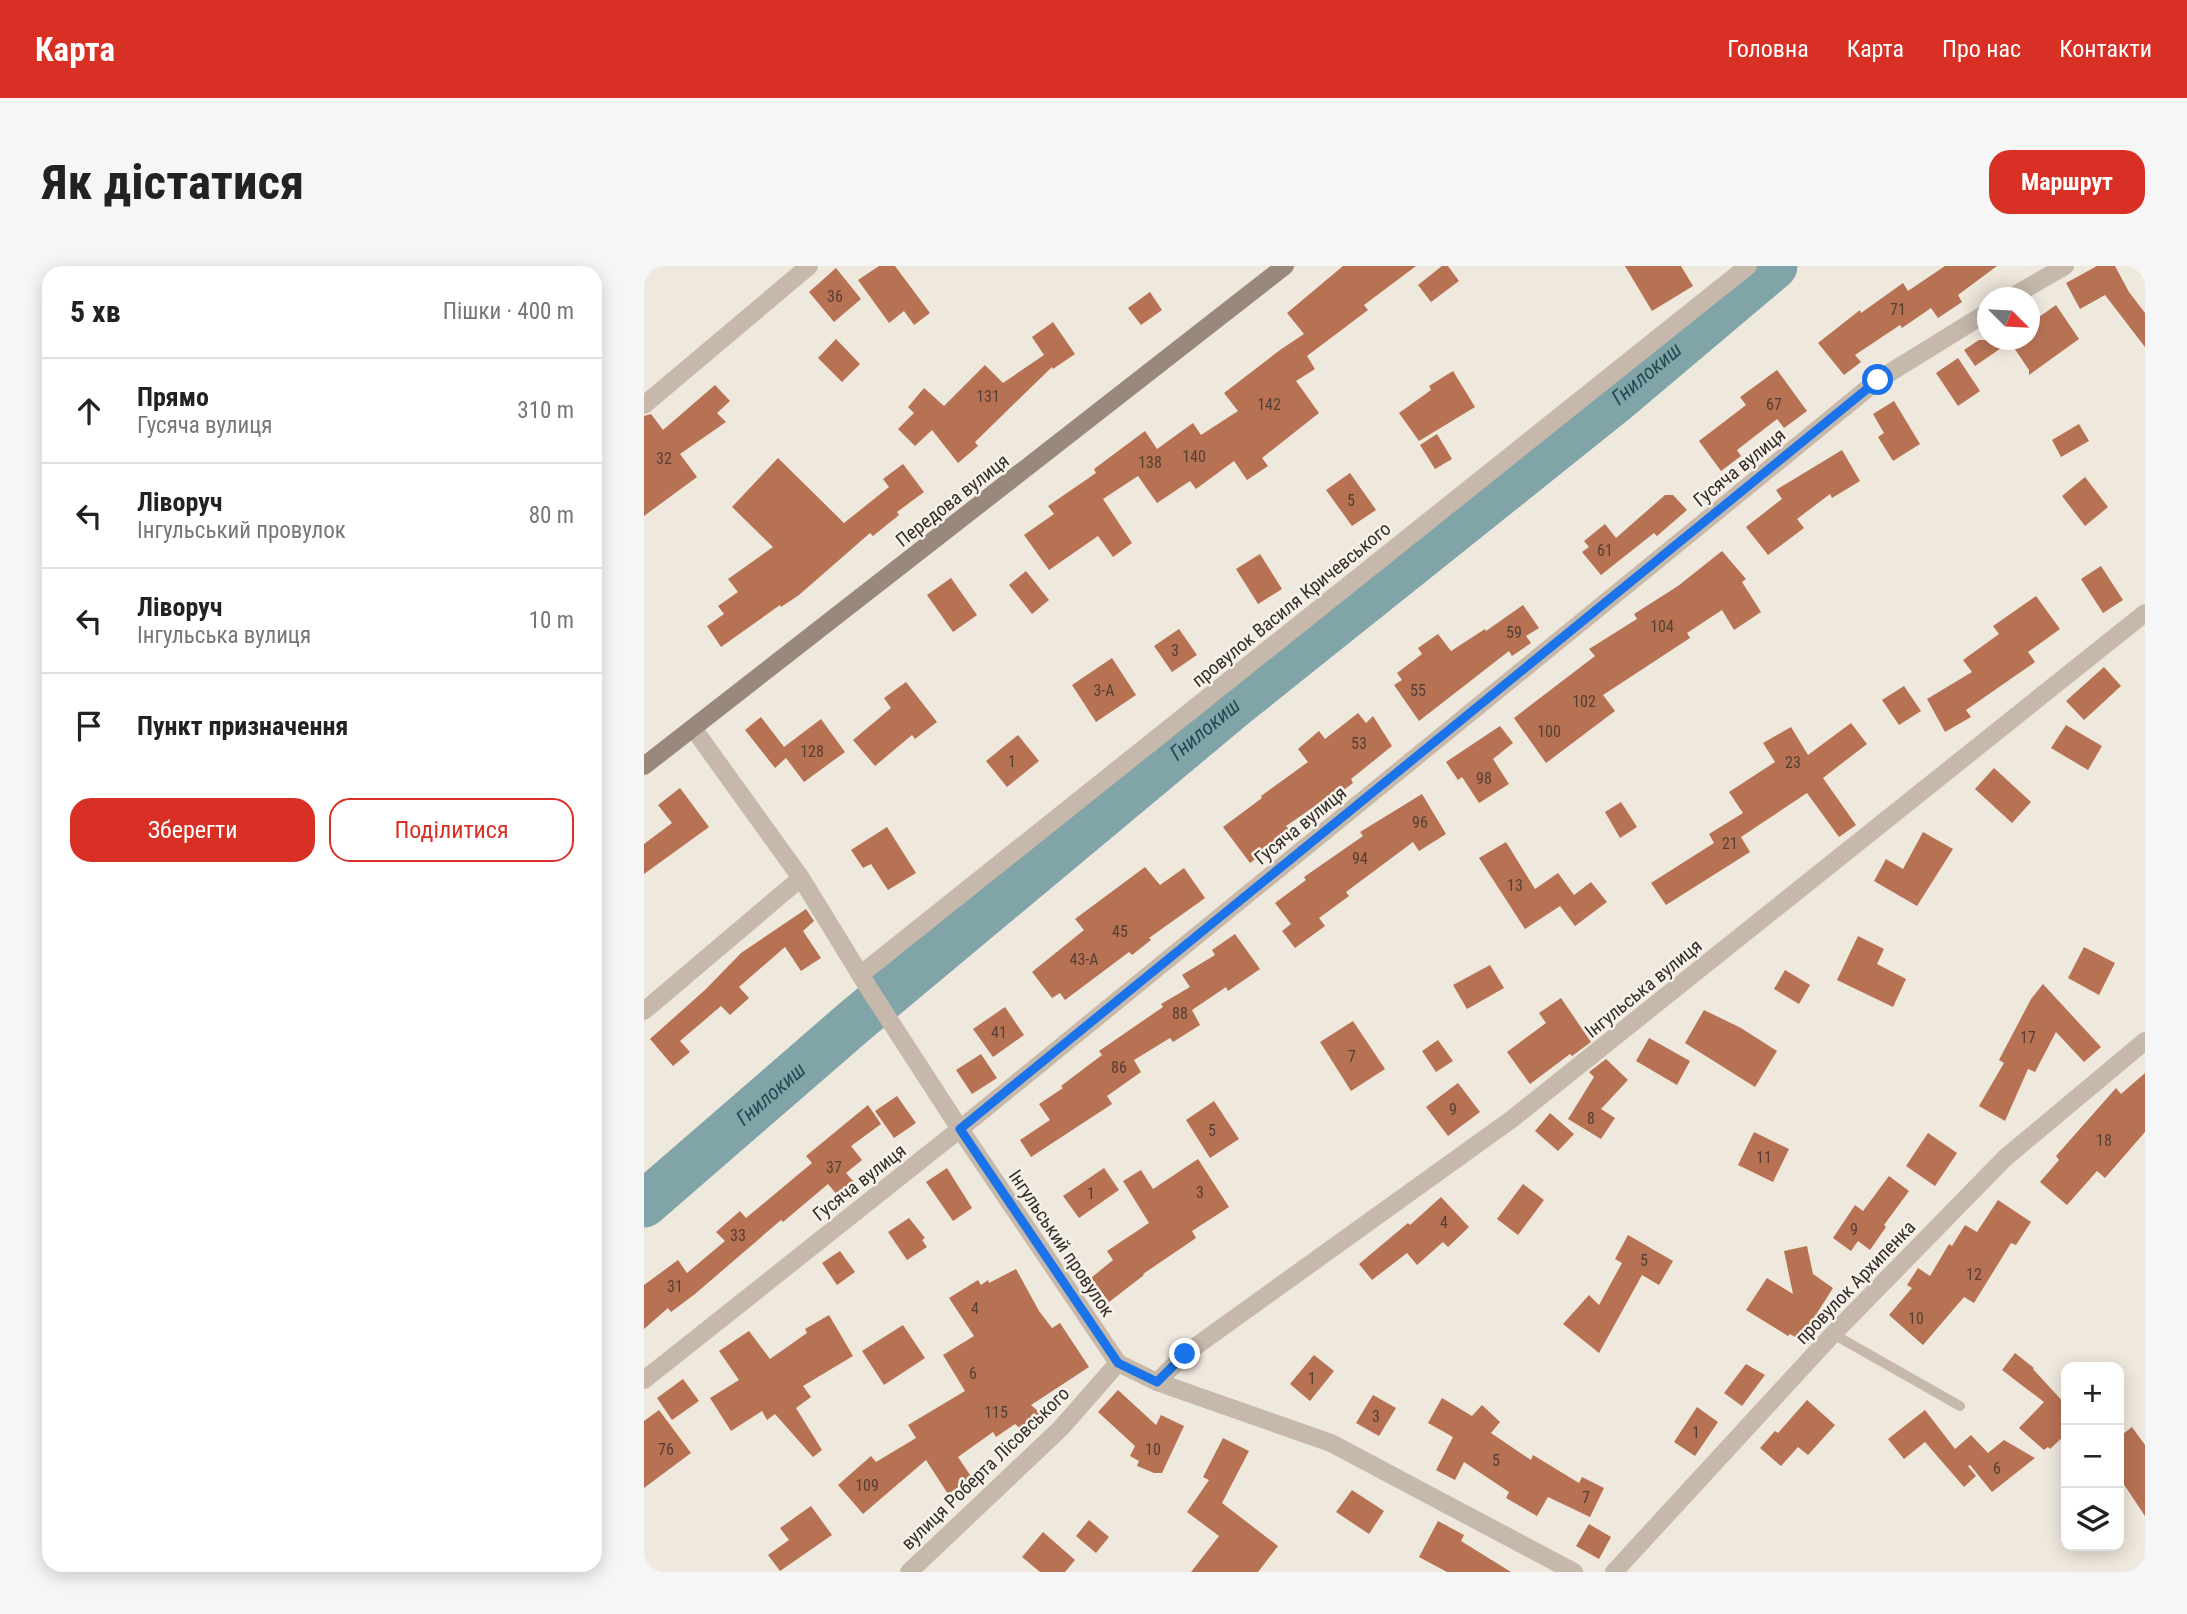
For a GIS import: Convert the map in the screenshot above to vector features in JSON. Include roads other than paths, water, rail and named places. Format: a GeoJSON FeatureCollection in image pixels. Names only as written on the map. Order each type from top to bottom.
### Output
{"type":"FeatureCollection","features":[{"type":"Feature","properties":{"kind":"main road","name":"Передова вулиця"},"geometry":{"type":"LineString","coordinates":[[644,766],[1285,266]]}},
{"type":"Feature","properties":{"kind":"street"},"geometry":{"type":"LineString","coordinates":[[644,405],[809,266]]}},
{"type":"Feature","properties":{"kind":"street","name":"провулок Василя Кричевського"},"geometry":{"type":"LineString","coordinates":[[863,980],[1748,266]]}},
{"type":"Feature","properties":{"kind":"street"},"geometry":{"type":"LineString","coordinates":[[2029,287],[2065,266]]}},
{"type":"Feature","properties":{"kind":"street","name":"Гусяча вулиця"},"geometry":{"type":"LineString","coordinates":[[644,1380],[960,1129],[1878,380],[1977,318]]}},
{"type":"Feature","properties":{"kind":"street","name":"Інгульська вулиця"},"geometry":{"type":"LineString","coordinates":[[1157,1382],[1185,1354],[1512,1119],[2145,613]]}},
{"type":"Feature","properties":{"kind":"street","name":"Інгульський провулок"},"geometry":{"type":"LineString","coordinates":[[693,728],[801,878],[863,980],[960,1129],[1118,1363],[1157,1382],[1331,1443],[1574,1572]]}},
{"type":"Feature","properties":{"kind":"street"},"geometry":{"type":"LineString","coordinates":[[644,1011],[801,878]]}},
{"type":"Feature","properties":{"kind":"street","name":"провулок Архипенка"},"geometry":{"type":"LineString","coordinates":[[1614,1572],[1833,1334],[2005,1158],[2145,1041]]}},
{"type":"Feature","properties":{"kind":"street","name":"вулиця Роберта Лісовського"},"geometry":{"type":"LineString","coordinates":[[909,1572],[1061,1428],[1118,1363]]}},
{"type":"Feature","properties":{"kind":"lane"},"geometry":{"type":"LineString","coordinates":[[1833,1334],[1960,1406]]}},
{"type":"Feature","properties":{"kind":"waterway","name":"Гнилокиш"},"geometry":{"type":"LineString","coordinates":[[644,1204],[854,1022],[1234,705],[1613,402],[1774,266]]}}]}
